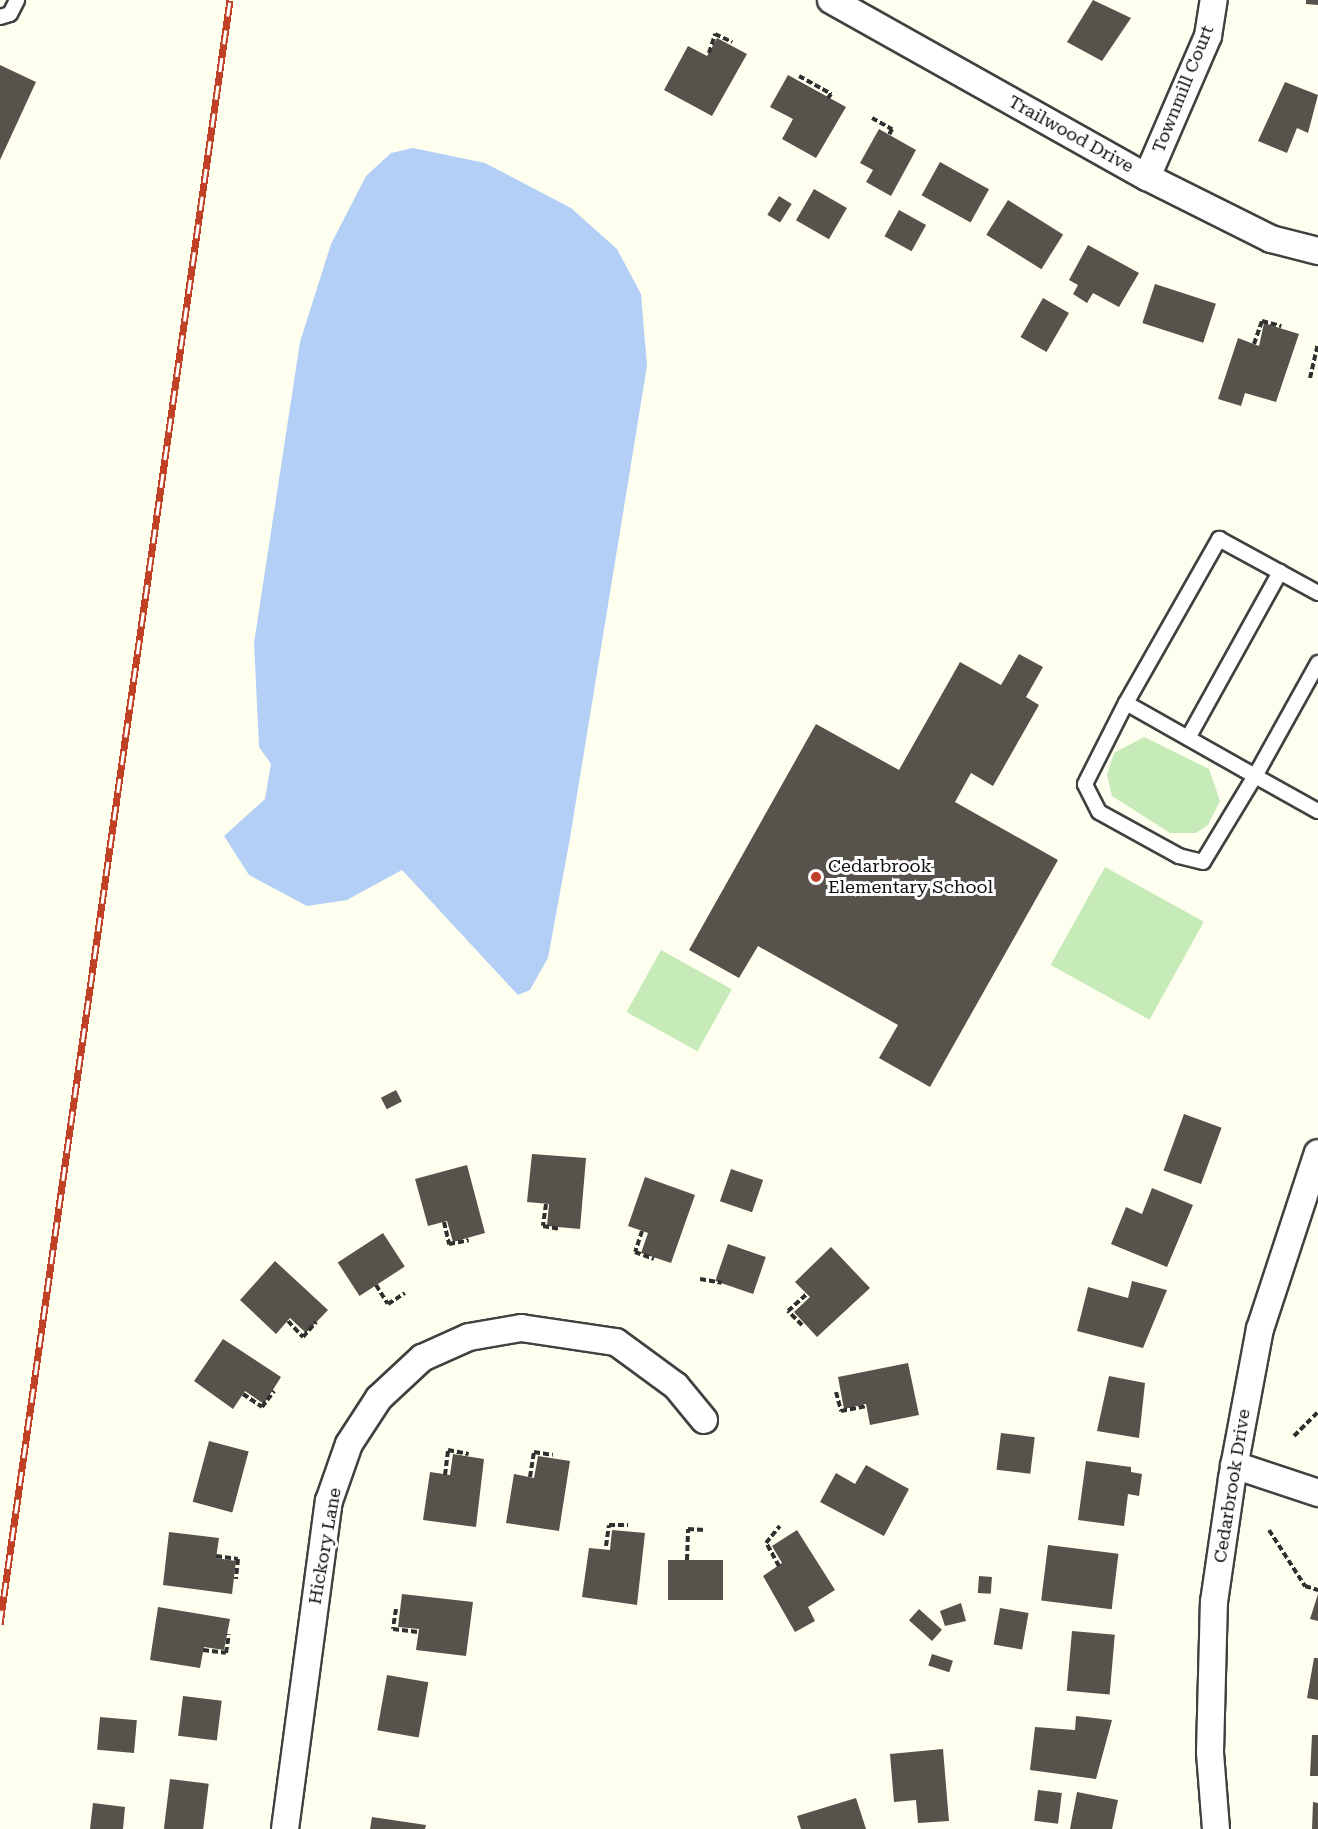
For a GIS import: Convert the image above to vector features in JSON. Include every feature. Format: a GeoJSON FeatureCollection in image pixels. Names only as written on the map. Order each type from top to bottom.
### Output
{"type":"FeatureCollection","features":[{"type":"Feature","properties":{"kind":"street","name":"Trailwood Drive"},"geometry":{"type":"LineString","coordinates":[[831,0],[1147,177],[1270,239],[1318,251]]}},
{"type":"Feature","properties":{"kind":"street","name":"Townmill Court"},"geometry":{"type":"LineString","coordinates":[[1147,177],[1208,36],[1214,0]]}},
{"type":"Feature","properties":{"kind":"street","name":"Cedarbrook Drive"},"geometry":{"type":"LineString","coordinates":[[1216,1829],[1210,1752],[1214,1602],[1234,1465],[1260,1329],[1318,1153]]}},
{"type":"Feature","properties":{"kind":"street","name":"Hickory Lane"},"geometry":{"type":"LineString","coordinates":[[285,1829],[329,1501],[349,1444],[379,1398],[422,1358],[469,1337],[521,1328],[616,1342],[676,1386],[704,1420]]}},
{"type":"Feature","properties":{"kind":"street"},"geometry":{"type":"LineString","coordinates":[[1234,1465],[1318,1493]]}},
{"type":"Feature","properties":{"kind":"lane"},"geometry":{"type":"LineString","coordinates":[[0,17],[10,14],[17,0]]}},
{"type":"Feature","properties":{"kind":"lane"},"geometry":{"type":"LineString","coordinates":[[1318,593],[1219,538],[1126,703],[1084,784],[1099,812],[1179,856],[1203,861],[1255,776],[1318,663]]}},
{"type":"Feature","properties":{"kind":"lane"},"geometry":{"type":"LineString","coordinates":[[1188,738],[1280,572]]}},
{"type":"Feature","properties":{"kind":"lane"},"geometry":{"type":"LineString","coordinates":[[1126,703],[1318,811]]}},
{"type":"Feature","properties":{"kind":"path"},"geometry":{"type":"LineString","coordinates":[[709,53],[715,34],[732,42]]}},
{"type":"Feature","properties":{"kind":"path"},"geometry":{"type":"LineString","coordinates":[[799,75],[831,94],[828,98]]}},
{"type":"Feature","properties":{"kind":"path"},"geometry":{"type":"LineString","coordinates":[[872,118],[892,129],[889,135]]}},
{"type":"Feature","properties":{"kind":"path"},"geometry":{"type":"LineString","coordinates":[[1254,344],[1262,321],[1281,326]]}},
{"type":"Feature","properties":{"kind":"path"},"geometry":{"type":"LineString","coordinates":[[1310,378],[1318,344]]}},
{"type":"Feature","properties":{"kind":"path"},"geometry":{"type":"LineString","coordinates":[[546,1204],[543,1227],[560,1229]]}},
{"type":"Feature","properties":{"kind":"path"},"geometry":{"type":"LineString","coordinates":[[444,1222],[449,1244],[469,1240]]}},
{"type":"Feature","properties":{"kind":"path"},"geometry":{"type":"LineString","coordinates":[[642,1231],[635,1252],[654,1259]]}},
{"type":"Feature","properties":{"kind":"path"},"geometry":{"type":"LineString","coordinates":[[700,1279],[722,1283]]}},
{"type":"Feature","properties":{"kind":"path"},"geometry":{"type":"LineString","coordinates":[[376,1285],[388,1304],[405,1293]]}},
{"type":"Feature","properties":{"kind":"path"},"geometry":{"type":"LineString","coordinates":[[802,1325],[789,1311],[807,1294]]}},
{"type":"Feature","properties":{"kind":"path"},"geometry":{"type":"LineString","coordinates":[[288,1321],[303,1336],[316,1322]]}},
{"type":"Feature","properties":{"kind":"path"},"geometry":{"type":"LineString","coordinates":[[243,1394],[262,1407],[274,1391]]}},
{"type":"Feature","properties":{"kind":"path"},"geometry":{"type":"LineString","coordinates":[[836,1392],[841,1411],[866,1406]]}},
{"type":"Feature","properties":{"kind":"path"},"geometry":{"type":"LineString","coordinates":[[1294,1436],[1318,1412]]}},
{"type":"Feature","properties":{"kind":"path"},"geometry":{"type":"LineString","coordinates":[[445,1475],[448,1450],[469,1454]]}},
{"type":"Feature","properties":{"kind":"path"},"geometry":{"type":"LineString","coordinates":[[530,1477],[534,1452],[553,1455]]}},
{"type":"Feature","properties":{"kind":"path"},"geometry":{"type":"LineString","coordinates":[[606,1546],[609,1525],[628,1525]]}},
{"type":"Feature","properties":{"kind":"path"},"geometry":{"type":"LineString","coordinates":[[779,1566],[766,1543],[780,1526]]}},
{"type":"Feature","properties":{"kind":"path"},"geometry":{"type":"LineString","coordinates":[[687,1560],[688,1530],[705,1530]]}},
{"type":"Feature","properties":{"kind":"path"},"geometry":{"type":"LineString","coordinates":[[1269,1530],[1305,1586],[1318,1590]]}},
{"type":"Feature","properties":{"kind":"path"},"geometry":{"type":"LineString","coordinates":[[216,1556],[238,1559],[236,1579]]}},
{"type":"Feature","properties":{"kind":"path"},"geometry":{"type":"LineString","coordinates":[[396,1609],[393,1629],[418,1632]]}},
{"type":"Feature","properties":{"kind":"path"},"geometry":{"type":"LineString","coordinates":[[203,1650],[226,1653],[229,1634]]}},
{"type":"Feature","properties":{"kind":"green space"},"geometry":{"type":"Polygon","coordinates":[[[1144,737],[1209,769],[1220,801],[1208,825],[1196,833],[1170,833],[1112,796],[1107,775],[1114,753],[1144,737]]]}},
{"type":"Feature","properties":{"kind":"green space"},"geometry":{"type":"Polygon","coordinates":[[[1105,867],[1204,922],[1150,1020],[1051,965],[1105,867]]]}},
{"type":"Feature","properties":{"kind":"green space"},"geometry":{"type":"Polygon","coordinates":[[[661,950],[732,989],[697,1051],[627,1012],[661,950]]]}},
{"type":"Feature","properties":{"kind":"water"},"geometry":{"type":"Polygon","coordinates":[[[413,148],[485,163],[571,208],[617,249],[641,294],[647,366],[570,838],[548,958],[530,990],[518,995],[402,870],[347,900],[307,906],[249,875],[224,836],[265,799],[271,764],[259,747],[254,643],[300,342],[331,244],[366,176],[391,153],[413,148]]]}},
{"type":"Feature","properties":{"kind":"building"},"geometry":{"type":"Polygon","coordinates":[[[1093,0],[1131,18],[1102,61],[1067,42],[1093,0]]]}},
{"type":"Feature","properties":{"kind":"building"},"geometry":{"type":"Polygon","coordinates":[[[1306,0],[1318,0],[1318,5],[1306,4],[1306,0]]]}},
{"type":"Feature","properties":{"kind":"building"},"geometry":{"type":"Polygon","coordinates":[[[717,38],[747,54],[712,116],[664,90],[688,46],[707,56],[717,38]]]}},
{"type":"Feature","properties":{"kind":"building"},"geometry":{"type":"Polygon","coordinates":[[[0,65],[36,82],[0,160],[0,65]]]}},
{"type":"Feature","properties":{"kind":"building"},"geometry":{"type":"Polygon","coordinates":[[[788,75],[846,107],[816,158],[782,139],[793,119],[770,107],[788,75]]]}},
{"type":"Feature","properties":{"kind":"building"},"geometry":{"type":"Polygon","coordinates":[[[1285,82],[1318,95],[1308,133],[1297,128],[1287,153],[1258,141],[1285,82]]]}},
{"type":"Feature","properties":{"kind":"building"},"geometry":{"type":"Polygon","coordinates":[[[879,129],[916,150],[891,196],[866,182],[873,170],[860,163],[879,129]]]}},
{"type":"Feature","properties":{"kind":"building"},"geometry":{"type":"Polygon","coordinates":[[[940,162],[989,189],[971,222],[922,195],[940,162]]]}},
{"type":"Feature","properties":{"kind":"building"},"geometry":{"type":"Polygon","coordinates":[[[814,189],[847,208],[829,239],[796,220],[814,189]]]}},
{"type":"Feature","properties":{"kind":"building"},"geometry":{"type":"Polygon","coordinates":[[[779,196],[792,204],[780,223],[767,215],[779,196]]]}},
{"type":"Feature","properties":{"kind":"building"},"geometry":{"type":"Polygon","coordinates":[[[1008,200],[1063,234],[1041,269],[986,235],[1008,200]]]}},
{"type":"Feature","properties":{"kind":"building"},"geometry":{"type":"Polygon","coordinates":[[[899,210],[926,225],[912,251],[884,236],[899,210]]]}},
{"type":"Feature","properties":{"kind":"building"},"geometry":{"type":"Polygon","coordinates":[[[1088,245],[1139,273],[1119,307],[1093,293],[1087,303],[1073,294],[1078,285],[1069,280],[1088,245]]]}},
{"type":"Feature","properties":{"kind":"building"},"geometry":{"type":"Polygon","coordinates":[[[1155,284],[1216,304],[1203,343],[1142,323],[1155,284]]]}},
{"type":"Feature","properties":{"kind":"building"},"geometry":{"type":"Polygon","coordinates":[[[1043,298],[1069,313],[1046,352],[1020,337],[1043,298]]]}},
{"type":"Feature","properties":{"kind":"building"},"geometry":{"type":"Polygon","coordinates":[[[1264,323],[1299,334],[1276,402],[1245,393],[1241,406],[1218,399],[1238,338],[1259,346],[1264,323]]]}},
{"type":"Feature","properties":{"kind":"building"},"geometry":{"type":"Polygon","coordinates":[[[1019,654],[1043,667],[1026,697],[1039,705],[993,786],[971,773],[955,802],[1058,860],[930,1087],[879,1058],[898,1025],[758,946],[739,978],[689,950],[816,724],[899,770],[960,662],[1001,685],[1019,654]]]}},
{"type":"Feature","properties":{"kind":"building"},"geometry":{"type":"Polygon","coordinates":[[[396,1090],[402,1102],[387,1109],[381,1098],[396,1090]]]}},
{"type":"Feature","properties":{"kind":"building"},"geometry":{"type":"Polygon","coordinates":[[[1184,1114],[1222,1128],[1201,1184],[1163,1170],[1184,1114]]]}},
{"type":"Feature","properties":{"kind":"building"},"geometry":{"type":"Polygon","coordinates":[[[532,1154],[586,1158],[580,1229],[547,1226],[549,1204],[527,1202],[532,1154]]]}},
{"type":"Feature","properties":{"kind":"building"},"geometry":{"type":"Polygon","coordinates":[[[467,1165],[485,1233],[453,1242],[447,1221],[428,1226],[415,1179],[467,1165]]]}},
{"type":"Feature","properties":{"kind":"building"},"geometry":{"type":"Polygon","coordinates":[[[731,1169],[763,1180],[752,1212],[720,1201],[731,1169]]]}},
{"type":"Feature","properties":{"kind":"building"},"geometry":{"type":"Polygon","coordinates":[[[645,1177],[695,1195],[671,1263],[641,1253],[648,1233],[628,1226],[645,1177]]]}},
{"type":"Feature","properties":{"kind":"building"},"geometry":{"type":"Polygon","coordinates":[[[1152,1188],[1193,1205],[1167,1267],[1111,1244],[1126,1207],[1142,1214],[1152,1188]]]}},
{"type":"Feature","properties":{"kind":"building"},"geometry":{"type":"Polygon","coordinates":[[[383,1233],[405,1267],[359,1296],[338,1262],[383,1233]]]}},
{"type":"Feature","properties":{"kind":"building"},"geometry":{"type":"Polygon","coordinates":[[[728,1244],[766,1257],[753,1294],[715,1281],[728,1244]]]}},
{"type":"Feature","properties":{"kind":"building"},"geometry":{"type":"Polygon","coordinates":[[[831,1247],[870,1288],[817,1337],[794,1312],[810,1297],[795,1282],[831,1247]]]}},
{"type":"Feature","properties":{"kind":"building"},"geometry":{"type":"Polygon","coordinates":[[[275,1261],[328,1310],[306,1333],[290,1318],[276,1334],[240,1300],[275,1261]]]}},
{"type":"Feature","properties":{"kind":"building"},"geometry":{"type":"Polygon","coordinates":[[[1132,1281],[1167,1290],[1143,1348],[1077,1331],[1088,1287],[1128,1298],[1132,1281]]]}},
{"type":"Feature","properties":{"kind":"building"},"geometry":{"type":"Polygon","coordinates":[[[223,1339],[281,1377],[264,1404],[245,1391],[233,1409],[194,1381],[223,1339]]]}},
{"type":"Feature","properties":{"kind":"building"},"geometry":{"type":"Polygon","coordinates":[[[908,1363],[919,1415],[870,1425],[866,1404],[844,1409],[838,1377],[908,1363]]]}},
{"type":"Feature","properties":{"kind":"building"},"geometry":{"type":"Polygon","coordinates":[[[1109,1376],[1145,1383],[1139,1438],[1097,1431],[1109,1376]]]}},
{"type":"Feature","properties":{"kind":"building"},"geometry":{"type":"Polygon","coordinates":[[[1001,1433],[1035,1437],[1030,1474],[996,1470],[1001,1433]]]}},
{"type":"Feature","properties":{"kind":"building"},"geometry":{"type":"Polygon","coordinates":[[[209,1441],[249,1452],[232,1512],[193,1502],[209,1441]]]}},
{"type":"Feature","properties":{"kind":"building"},"geometry":{"type":"Polygon","coordinates":[[[453,1454],[484,1459],[476,1527],[423,1520],[430,1472],[450,1475],[453,1454]]]}},
{"type":"Feature","properties":{"kind":"building"},"geometry":{"type":"Polygon","coordinates":[[[538,1456],[570,1461],[559,1531],[506,1523],[514,1474],[534,1478],[538,1456]]]}},
{"type":"Feature","properties":{"kind":"building"},"geometry":{"type":"Polygon","coordinates":[[[1086,1461],[1131,1467],[1131,1472],[1142,1474],[1139,1496],[1128,1494],[1124,1526],[1078,1520],[1086,1461]]]}},
{"type":"Feature","properties":{"kind":"building"},"geometry":{"type":"Polygon","coordinates":[[[866,1465],[909,1489],[884,1536],[820,1502],[836,1473],[855,1484],[866,1465]]]}},
{"type":"Feature","properties":{"kind":"building"},"geometry":{"type":"Polygon","coordinates":[[[612,1530],[645,1533],[637,1605],[582,1597],[589,1548],[610,1550],[612,1530]]]}},
{"type":"Feature","properties":{"kind":"building"},"geometry":{"type":"Polygon","coordinates":[[[797,1530],[835,1590],[808,1607],[815,1621],[795,1632],[763,1576],[782,1563],[772,1546],[797,1530]]]}},
{"type":"Feature","properties":{"kind":"building"},"geometry":{"type":"Polygon","coordinates":[[[169,1532],[219,1538],[216,1558],[236,1561],[232,1594],[163,1585],[169,1532]]]}},
{"type":"Feature","properties":{"kind":"building"},"geometry":{"type":"Polygon","coordinates":[[[1048,1545],[1118,1554],[1112,1609],[1041,1601],[1048,1545]]]}},
{"type":"Feature","properties":{"kind":"building"},"geometry":{"type":"Polygon","coordinates":[[[668,1560],[723,1560],[723,1600],[668,1600],[668,1560]]]}},
{"type":"Feature","properties":{"kind":"building"},"geometry":{"type":"Polygon","coordinates":[[[979,1576],[992,1577],[991,1594],[978,1593],[979,1576]]]}},
{"type":"Feature","properties":{"kind":"building"},"geometry":{"type":"Polygon","coordinates":[[[402,1594],[473,1602],[466,1656],[416,1650],[419,1629],[398,1627],[402,1594]]]}},
{"type":"Feature","properties":{"kind":"building"},"geometry":{"type":"Polygon","coordinates":[[[1318,1594],[1318,1621],[1310,1619],[1318,1594]]]}},
{"type":"Feature","properties":{"kind":"building"},"geometry":{"type":"Polygon","coordinates":[[[961,1603],[966,1621],[945,1626],[940,1611],[961,1603]]]}},
{"type":"Feature","properties":{"kind":"building"},"geometry":{"type":"Polygon","coordinates":[[[158,1607],[230,1619],[224,1650],[204,1647],[200,1668],[150,1660],[158,1607]]]}},
{"type":"Feature","properties":{"kind":"building"},"geometry":{"type":"Polygon","coordinates":[[[1000,1608],[1029,1613],[1022,1649],[994,1644],[1000,1608]]]}},
{"type":"Feature","properties":{"kind":"building"},"geometry":{"type":"Polygon","coordinates":[[[919,1609],[942,1630],[932,1641],[909,1620],[919,1609]]]}},
{"type":"Feature","properties":{"kind":"building"},"geometry":{"type":"Polygon","coordinates":[[[1072,1631],[1115,1635],[1110,1695],[1067,1691],[1072,1631]]]}},
{"type":"Feature","properties":{"kind":"building"},"geometry":{"type":"Polygon","coordinates":[[[932,1654],[953,1661],[949,1672],[928,1665],[932,1654]]]}},
{"type":"Feature","properties":{"kind":"building"},"geometry":{"type":"Polygon","coordinates":[[[1314,1658],[1318,1658],[1318,1700],[1307,1698],[1314,1658]]]}},
{"type":"Feature","properties":{"kind":"building"},"geometry":{"type":"Polygon","coordinates":[[[387,1675],[428,1682],[419,1737],[377,1730],[387,1675]]]}},
{"type":"Feature","properties":{"kind":"building"},"geometry":{"type":"Polygon","coordinates":[[[183,1696],[222,1701],[217,1740],[178,1736],[183,1696]]]}},
{"type":"Feature","properties":{"kind":"building"},"geometry":{"type":"Polygon","coordinates":[[[1076,1716],[1112,1720],[1096,1779],[1030,1770],[1035,1727],[1075,1730],[1076,1716]]]}},
{"type":"Feature","properties":{"kind":"building"},"geometry":{"type":"Polygon","coordinates":[[[100,1717],[137,1720],[134,1753],[97,1750],[100,1717]]]}},
{"type":"Feature","properties":{"kind":"building"},"geometry":{"type":"Polygon","coordinates":[[[1312,1735],[1318,1735],[1318,1776],[1310,1776],[1312,1735]]]}},
{"type":"Feature","properties":{"kind":"building"},"geometry":{"type":"Polygon","coordinates":[[[943,1749],[949,1821],[918,1823],[916,1800],[894,1802],[890,1754],[943,1749]]]}},
{"type":"Feature","properties":{"kind":"building"},"geometry":{"type":"Polygon","coordinates":[[[170,1779],[209,1784],[203,1829],[164,1829],[170,1779]]]}},
{"type":"Feature","properties":{"kind":"building"},"geometry":{"type":"Polygon","coordinates":[[[1038,1790],[1062,1793],[1058,1824],[1034,1821],[1038,1790]]]}},
{"type":"Feature","properties":{"kind":"building"},"geometry":{"type":"Polygon","coordinates":[[[1077,1792],[1118,1800],[1112,1829],[1070,1829],[1077,1792]]]}},
{"type":"Feature","properties":{"kind":"building"},"geometry":{"type":"Polygon","coordinates":[[[856,1798],[866,1829],[801,1829],[797,1816],[856,1798]]]}},
{"type":"Feature","properties":{"kind":"building"},"geometry":{"type":"Polygon","coordinates":[[[1313,1802],[1318,1803],[1318,1829],[1312,1829],[1313,1802]]]}},
{"type":"Feature","properties":{"kind":"building"},"geometry":{"type":"Polygon","coordinates":[[[93,1803],[125,1807],[123,1829],[90,1829],[93,1803]]]}},
{"type":"Feature","properties":{"kind":"building"},"geometry":{"type":"Polygon","coordinates":[[[372,1817],[426,1825],[425,1829],[370,1829],[372,1817]]]}},
{"type":"Feature","properties":{"kind":"railway"},"geometry":{"type":"LineString","coordinates":[[0,1624],[230,0]]}},
{"type":"Feature","properties":{"kind":"place","name":"Cedarbrook Elementary School"},"geometry":{"type":"Point","coordinates":[816,877]}}]}
